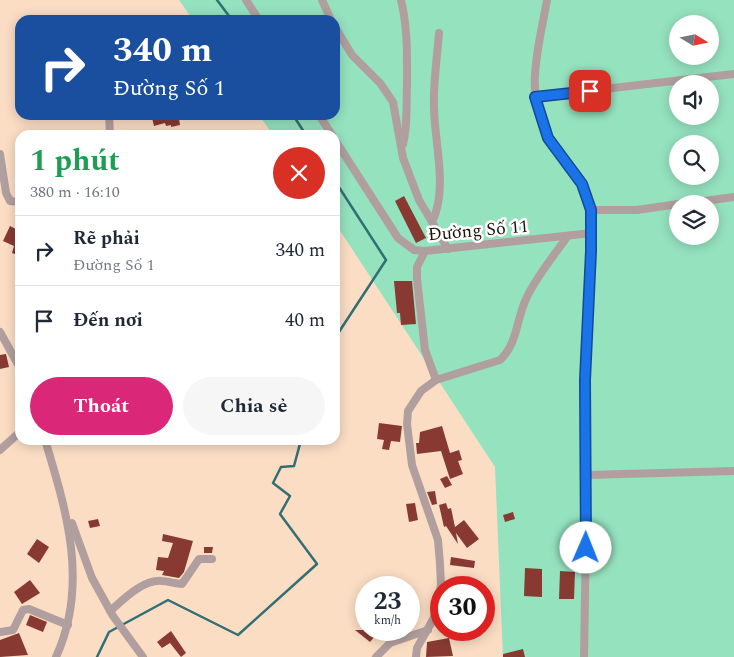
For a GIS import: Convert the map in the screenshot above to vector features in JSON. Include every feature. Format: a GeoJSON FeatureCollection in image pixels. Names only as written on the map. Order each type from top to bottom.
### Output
{"type":"FeatureCollection","features":[{"type":"Feature","properties":{"kind":"street"},"geometry":{"type":"LineString","coordinates":[[246,0],[256,15]]}},
{"type":"Feature","properties":{"kind":"street"},"geometry":{"type":"LineString","coordinates":[[322,0],[329,15]]}},
{"type":"Feature","properties":{"kind":"street"},"geometry":{"type":"LineString","coordinates":[[401,0],[406,20],[408,126],[402,150]]}},
{"type":"Feature","properties":{"kind":"street"},"geometry":{"type":"LineString","coordinates":[[547,0],[534,68],[535,97],[548,138],[582,184],[591,210],[592,233],[585,380],[587,475],[584,657]]}},
{"type":"Feature","properties":{"kind":"street"},"geometry":{"type":"LineString","coordinates":[[432,222],[439,208],[440,186],[434,107],[438,33]]}},
{"type":"Feature","properties":{"kind":"street"},"geometry":{"type":"LineString","coordinates":[[340,35],[352,55],[380,83],[393,102],[403,158],[420,200],[448,249]]}},
{"type":"Feature","properties":{"kind":"street"},"geometry":{"type":"LineString","coordinates":[[535,97],[734,74]]}},
{"type":"Feature","properties":{"kind":"street","name":"Đường Số 11"},"geometry":{"type":"LineString","coordinates":[[340,148],[398,238],[414,250],[448,249],[592,233]]}},
{"type":"Feature","properties":{"kind":"street"},"geometry":{"type":"LineString","coordinates":[[0,154],[6,193],[10,201],[15,202]]}},
{"type":"Feature","properties":{"kind":"street"},"geometry":{"type":"LineString","coordinates":[[719,199],[734,197]]}},
{"type":"Feature","properties":{"kind":"street"},"geometry":{"type":"LineString","coordinates":[[591,210],[637,210],[669,205]]}},
{"type":"Feature","properties":{"kind":"street"},"geometry":{"type":"LineString","coordinates":[[416,657],[417,648],[428,630],[439,605],[440,564],[438,540],[412,465],[407,424],[408,412],[413,401],[436,380],[500,360],[508,353],[514,341],[525,300],[567,236]]}},
{"type":"Feature","properties":{"kind":"street"},"geometry":{"type":"LineString","coordinates":[[425,251],[417,267],[417,279],[425,350],[436,380]]}},
{"type":"Feature","properties":{"kind":"street"},"geometry":{"type":"LineString","coordinates":[[0,332],[15,354]]}},
{"type":"Feature","properties":{"kind":"street"},"geometry":{"type":"LineString","coordinates":[[0,351],[10,349]]}},
{"type":"Feature","properties":{"kind":"street"},"geometry":{"type":"LineString","coordinates":[[0,450],[15,436]]}},
{"type":"Feature","properties":{"kind":"street"},"geometry":{"type":"LineString","coordinates":[[47,445],[64,502],[92,578],[111,614],[143,657]]}},
{"type":"Feature","properties":{"kind":"street"},"geometry":{"type":"LineString","coordinates":[[587,475],[734,471]]}},
{"type":"Feature","properties":{"kind":"street"},"geometry":{"type":"LineString","coordinates":[[56,657],[68,625],[74,584],[73,550],[64,502]]}},
{"type":"Feature","properties":{"kind":"street"},"geometry":{"type":"LineString","coordinates":[[111,614],[133,592],[150,583],[162,581],[182,584],[199,559],[212,558]]}},
{"type":"Feature","properties":{"kind":"street"},"geometry":{"type":"LineString","coordinates":[[1,632],[13,630],[23,610],[29,609],[68,625]]}},
{"type":"Feature","properties":{"kind":"street"},"geometry":{"type":"LineString","coordinates":[[376,657],[390,643],[428,630]]}},
{"type":"Feature","properties":{"kind":"green space"},"geometry":{"type":"Polygon","coordinates":[[[179,0],[734,0],[734,657],[503,657],[495,467],[340,231],[340,130],[270,130],[262,120],[340,120],[340,15],[190,15],[179,0]]]}},
{"type":"Feature","properties":{"kind":"building"},"geometry":{"type":"Polygon","coordinates":[[[152,120],[179,120],[180,125],[171,127],[171,125],[166,126],[165,123],[154,126],[152,120]]]}},
{"type":"Feature","properties":{"kind":"building"},"geometry":{"type":"Polygon","coordinates":[[[404,196],[426,238],[416,243],[395,201],[404,196]]]}},
{"type":"Feature","properties":{"kind":"building"},"geometry":{"type":"Polygon","coordinates":[[[10,226],[15,228],[15,254],[12,253],[14,246],[3,241],[10,226]]]}},
{"type":"Feature","properties":{"kind":"building"},"geometry":{"type":"Polygon","coordinates":[[[394,281],[412,281],[416,324],[401,325],[400,313],[397,313],[394,281]]]}},
{"type":"Feature","properties":{"kind":"building"},"geometry":{"type":"Polygon","coordinates":[[[6,354],[9,367],[0,369],[0,355],[6,354]]]}},
{"type":"Feature","properties":{"kind":"building"},"geometry":{"type":"Polygon","coordinates":[[[379,423],[402,426],[400,442],[391,441],[389,450],[382,449],[384,440],[377,439],[379,423]]]}},
{"type":"Feature","properties":{"kind":"building"},"geometry":{"type":"Polygon","coordinates":[[[442,426],[450,453],[459,450],[462,460],[458,461],[463,474],[450,479],[441,451],[417,454],[416,443],[419,443],[420,432],[442,426]]]}},
{"type":"Feature","properties":{"kind":"building"},"geometry":{"type":"Polygon","coordinates":[[[447,476],[452,485],[445,488],[440,479],[447,476]]]}},
{"type":"Feature","properties":{"kind":"building"},"geometry":{"type":"Polygon","coordinates":[[[435,491],[437,504],[432,505],[427,492],[435,491]]]}},
{"type":"Feature","properties":{"kind":"building"},"geometry":{"type":"Polygon","coordinates":[[[415,503],[418,520],[409,522],[406,504],[415,503]]]}},
{"type":"Feature","properties":{"kind":"building"},"geometry":{"type":"Polygon","coordinates":[[[446,503],[448,509],[451,508],[455,527],[464,520],[479,539],[467,548],[456,533],[458,544],[446,526],[444,527],[439,505],[446,503]]]}},
{"type":"Feature","properties":{"kind":"building"},"geometry":{"type":"Polygon","coordinates":[[[513,512],[515,519],[505,522],[503,515],[513,512]]]}},
{"type":"Feature","properties":{"kind":"building"},"geometry":{"type":"Polygon","coordinates":[[[98,519],[100,526],[90,528],[88,521],[98,519]]]}},
{"type":"Feature","properties":{"kind":"building"},"geometry":{"type":"Polygon","coordinates":[[[163,534],[193,541],[184,572],[179,578],[162,575],[164,571],[156,570],[158,557],[168,558],[173,543],[162,541],[163,534]]]}},
{"type":"Feature","properties":{"kind":"building"},"geometry":{"type":"Polygon","coordinates":[[[37,539],[49,547],[39,563],[27,554],[37,539]]]}},
{"type":"Feature","properties":{"kind":"building"},"geometry":{"type":"Polygon","coordinates":[[[204,547],[213,547],[212,553],[204,553],[204,547]]]}},
{"type":"Feature","properties":{"kind":"building"},"geometry":{"type":"Polygon","coordinates":[[[451,557],[475,561],[474,568],[450,565],[451,557]]]}},
{"type":"Feature","properties":{"kind":"building"},"geometry":{"type":"Polygon","coordinates":[[[525,568],[542,569],[542,597],[524,596],[525,568]]]}},
{"type":"Feature","properties":{"kind":"building"},"geometry":{"type":"Polygon","coordinates":[[[560,571],[575,572],[574,599],[559,599],[560,571]]]}},
{"type":"Feature","properties":{"kind":"building"},"geometry":{"type":"Polygon","coordinates":[[[30,580],[40,593],[22,604],[14,592],[30,580]]]}},
{"type":"Feature","properties":{"kind":"building"},"geometry":{"type":"Polygon","coordinates":[[[30,615],[47,622],[43,632],[26,625],[30,615]]]}},
{"type":"Feature","properties":{"kind":"building"},"geometry":{"type":"Polygon","coordinates":[[[171,631],[186,653],[181,657],[170,643],[162,648],[157,642],[171,631]]]}},
{"type":"Feature","properties":{"kind":"building"},"geometry":{"type":"Polygon","coordinates":[[[19,633],[28,655],[0,657],[0,640],[19,633]]]}},
{"type":"Feature","properties":{"kind":"building"},"geometry":{"type":"Polygon","coordinates":[[[450,641],[453,656],[426,657],[427,642],[450,641]]]}},
{"type":"Feature","properties":{"kind":"building"},"geometry":{"type":"Polygon","coordinates":[[[523,649],[525,657],[503,657],[503,654],[523,649]]]}},
{"type":"Feature","properties":{"kind":"waterway"},"geometry":{"type":"LineString","coordinates":[[217,0],[228,15]]}},
{"type":"Feature","properties":{"kind":"waterway"},"geometry":{"type":"LineString","coordinates":[[296,120],[303,130]]}},
{"type":"Feature","properties":{"kind":"waterway"},"geometry":{"type":"LineString","coordinates":[[340,189],[386,260],[340,330]]}},
{"type":"Feature","properties":{"kind":"waterway"},"geometry":{"type":"LineString","coordinates":[[97,657],[109,632],[168,600],[238,635],[317,564],[280,514],[290,496],[273,483],[281,467],[294,466],[300,445]]}},
{"type":"Feature","properties":{"kind":"route"},"geometry":{"type":"LineString","coordinates":[[586,548],[585,380],[592,233],[591,210],[587,193],[582,184],[548,138],[542,125],[535,97],[590,91]]}}]}
